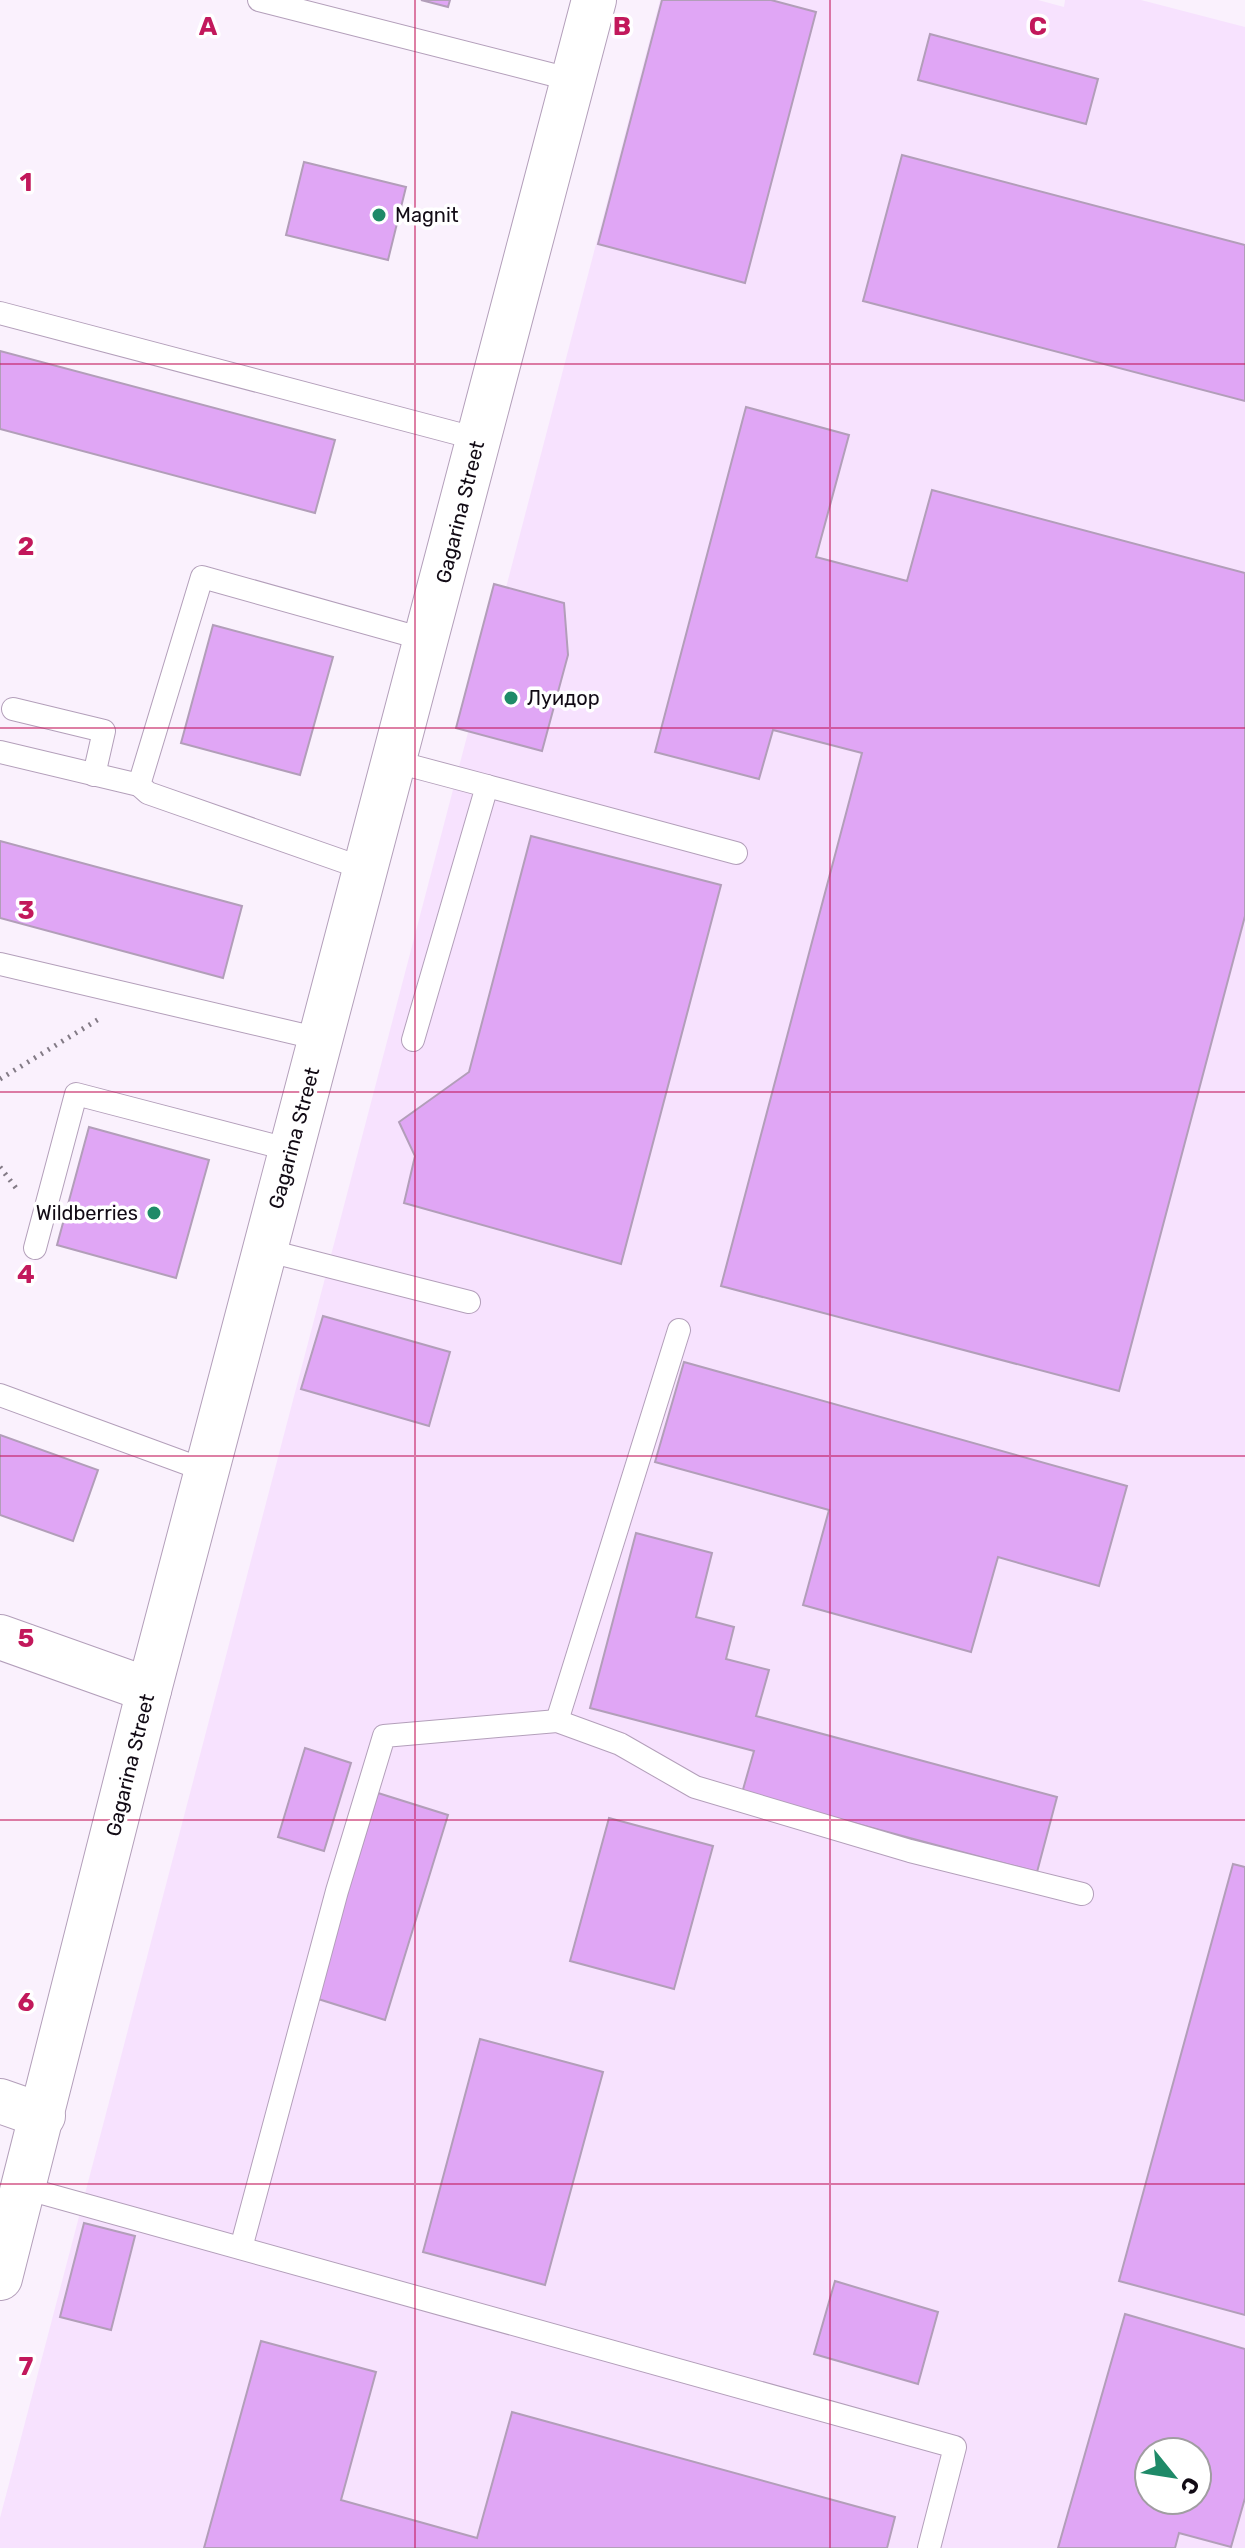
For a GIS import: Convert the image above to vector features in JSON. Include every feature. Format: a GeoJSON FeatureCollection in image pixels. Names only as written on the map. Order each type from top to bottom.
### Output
{"type":"FeatureCollection","features":[{"type":"Feature","properties":{"kind":"street","name":"Gagarina Street"},"geometry":{"type":"LineString","coordinates":[[0,2278],[149,1690],[594,0]]}},
{"type":"Feature","properties":{"kind":"street"},"geometry":{"type":"LineString","coordinates":[[0,1637],[149,1690]]}},
{"type":"Feature","properties":{"kind":"street"},"geometry":{"type":"LineString","coordinates":[[0,2101],[43,2116]]}},
{"type":"Feature","properties":{"kind":"lane"},"geometry":{"type":"LineString","coordinates":[[259,0],[573,80]]}},
{"type":"Feature","properties":{"kind":"lane"},"geometry":{"type":"LineString","coordinates":[[0,313],[478,439]]}},
{"type":"Feature","properties":{"kind":"lane"},"geometry":{"type":"LineString","coordinates":[[139,785],[202,577],[427,640]]}},
{"type":"Feature","properties":{"kind":"lane"},"geometry":{"type":"LineString","coordinates":[[13,709],[104,731],[94,775]]}},
{"type":"Feature","properties":{"kind":"lane"},"geometry":{"type":"LineString","coordinates":[[0,752],[139,785],[148,793],[365,869]]}},
{"type":"Feature","properties":{"kind":"lane"},"geometry":{"type":"LineString","coordinates":[[393,761],[736,853]]}},
{"type":"Feature","properties":{"kind":"lane"},"geometry":{"type":"LineString","coordinates":[[413,1040],[487,786]]}},
{"type":"Feature","properties":{"kind":"lane"},"geometry":{"type":"LineString","coordinates":[[0,964],[320,1039]]}},
{"type":"Feature","properties":{"kind":"lane"},"geometry":{"type":"LineString","coordinates":[[35,1248],[76,1094],[291,1150]]}},
{"type":"Feature","properties":{"kind":"lane"},"geometry":{"type":"LineString","coordinates":[[265,1250],[469,1302]]}},
{"type":"Feature","properties":{"kind":"lane"},"geometry":{"type":"LineString","coordinates":[[557,1721],[679,1330]]}},
{"type":"Feature","properties":{"kind":"lane"},"geometry":{"type":"LineString","coordinates":[[0,1395],[207,1471]]}},
{"type":"Feature","properties":{"kind":"lane"},"geometry":{"type":"LineString","coordinates":[[241,2248],[337,1891],[384,1736],[557,1721],[620,1744],[695,1787],[910,1851],[1082,1894]]}},
{"type":"Feature","properties":{"kind":"lane"},"geometry":{"type":"LineString","coordinates":[[24,2188],[955,2447],[929,2548]]}},
{"type":"Feature","properties":{"kind":"path"},"geometry":{"type":"LineString","coordinates":[[0,1079],[138,996]]}},
{"type":"Feature","properties":{"kind":"shaded area"},"geometry":{"type":"Polygon","coordinates":[[[660,0],[1038,0],[1064,7],[1065,0],[1141,0],[1245,27],[1245,2548],[0,2548],[0,2518],[660,0]]]}},
{"type":"Feature","properties":{"kind":"building"},"geometry":{"type":"Polygon","coordinates":[[[421,0],[450,0],[448,7],[421,0]]]}},
{"type":"Feature","properties":{"kind":"building"},"geometry":{"type":"Polygon","coordinates":[[[662,0],[771,0],[816,12],[745,283],[598,244],[662,0]]]}},
{"type":"Feature","properties":{"kind":"building"},"geometry":{"type":"Polygon","coordinates":[[[930,34],[1098,79],[1086,124],[918,80],[930,34]]]}},
{"type":"Feature","properties":{"kind":"building"},"geometry":{"type":"Polygon","coordinates":[[[902,155],[1245,245],[1245,401],[863,301],[902,155]]]}},
{"type":"Feature","properties":{"kind":"building"},"geometry":{"type":"Polygon","coordinates":[[[304,162],[406,187],[388,260],[286,235],[304,162]]]}},
{"type":"Feature","properties":{"kind":"building"},"geometry":{"type":"Polygon","coordinates":[[[0,351],[335,440],[315,513],[0,429],[0,351]]]}},
{"type":"Feature","properties":{"kind":"building"},"geometry":{"type":"Polygon","coordinates":[[[746,407],[849,435],[816,557],[907,581],[932,490],[1245,573],[1245,916],[1119,1391],[721,1286],[862,753],[773,730],[759,779],[655,752],[746,407]]]}},
{"type":"Feature","properties":{"kind":"building"},"geometry":{"type":"Polygon","coordinates":[[[494,584],[564,603],[568,655],[542,751],[456,728],[494,584]]]}},
{"type":"Feature","properties":{"kind":"building"},"geometry":{"type":"Polygon","coordinates":[[[213,625],[333,657],[300,775],[181,743],[213,625]]]}},
{"type":"Feature","properties":{"kind":"building"},"geometry":{"type":"Polygon","coordinates":[[[531,836],[721,885],[621,1264],[404,1203],[415,1156],[399,1122],[469,1072],[531,836]]]}},
{"type":"Feature","properties":{"kind":"building"},"geometry":{"type":"Polygon","coordinates":[[[0,841],[242,906],[223,978],[0,918],[0,841]]]}},
{"type":"Feature","properties":{"kind":"building"},"geometry":{"type":"Polygon","coordinates":[[[89,1127],[209,1160],[176,1278],[57,1245],[89,1127]]]}},
{"type":"Feature","properties":{"kind":"building"},"geometry":{"type":"Polygon","coordinates":[[[323,1316],[450,1352],[429,1426],[301,1389],[323,1316]]]}},
{"type":"Feature","properties":{"kind":"building"},"geometry":{"type":"Polygon","coordinates":[[[684,1362],[1127,1486],[1099,1586],[998,1557],[971,1652],[803,1605],[829,1510],[655,1462],[684,1362]]]}},
{"type":"Feature","properties":{"kind":"building"},"geometry":{"type":"Polygon","coordinates":[[[0,1435],[98,1470],[73,1541],[0,1515],[0,1435]]]}},
{"type":"Feature","properties":{"kind":"building"},"geometry":{"type":"Polygon","coordinates":[[[636,1533],[712,1553],[696,1617],[734,1627],[726,1659],[769,1670],[756,1716],[1057,1797],[1037,1872],[742,1793],[754,1751],[590,1708],[636,1533]]]}},
{"type":"Feature","properties":{"kind":"building"},"geometry":{"type":"Polygon","coordinates":[[[305,1748],[351,1763],[324,1851],[278,1837],[305,1748]]]}},
{"type":"Feature","properties":{"kind":"building"},"geometry":{"type":"Polygon","coordinates":[[[378,1793],[448,1815],[385,2020],[315,1998],[378,1793]]]}},
{"type":"Feature","properties":{"kind":"building"},"geometry":{"type":"Polygon","coordinates":[[[609,1818],[713,1846],[674,1989],[570,1961],[609,1818]]]}},
{"type":"Feature","properties":{"kind":"building"},"geometry":{"type":"Polygon","coordinates":[[[1233,1864],[1245,1867],[1245,2315],[1119,2281],[1233,1864]]]}},
{"type":"Feature","properties":{"kind":"building"},"geometry":{"type":"Polygon","coordinates":[[[480,2039],[603,2072],[545,2285],[423,2252],[480,2039]]]}},
{"type":"Feature","properties":{"kind":"building"},"geometry":{"type":"Polygon","coordinates":[[[84,2223],[135,2236],[111,2330],[60,2317],[84,2223]]]}},
{"type":"Feature","properties":{"kind":"building"},"geometry":{"type":"Polygon","coordinates":[[[835,2281],[938,2312],[918,2384],[814,2354],[835,2281]]]}},
{"type":"Feature","properties":{"kind":"building"},"geometry":{"type":"Polygon","coordinates":[[[1125,2314],[1245,2349],[1245,2498],[1231,2547],[1179,2533],[1175,2548],[1058,2548],[1125,2314]]]}},
{"type":"Feature","properties":{"kind":"building"},"geometry":{"type":"Polygon","coordinates":[[[261,2341],[376,2372],[341,2500],[477,2538],[512,2412],[895,2517],[887,2548],[204,2548],[261,2341]]]}},
{"type":"Feature","properties":{"kind":"place","name":"Magnit"},"geometry":{"type":"Point","coordinates":[379,215]}},
{"type":"Feature","properties":{"kind":"place","name":"Луидор"},"geometry":{"type":"Point","coordinates":[511,698]}},
{"type":"Feature","properties":{"kind":"place","name":"Wildberries"},"geometry":{"type":"Point","coordinates":[154,1213]}}]}
